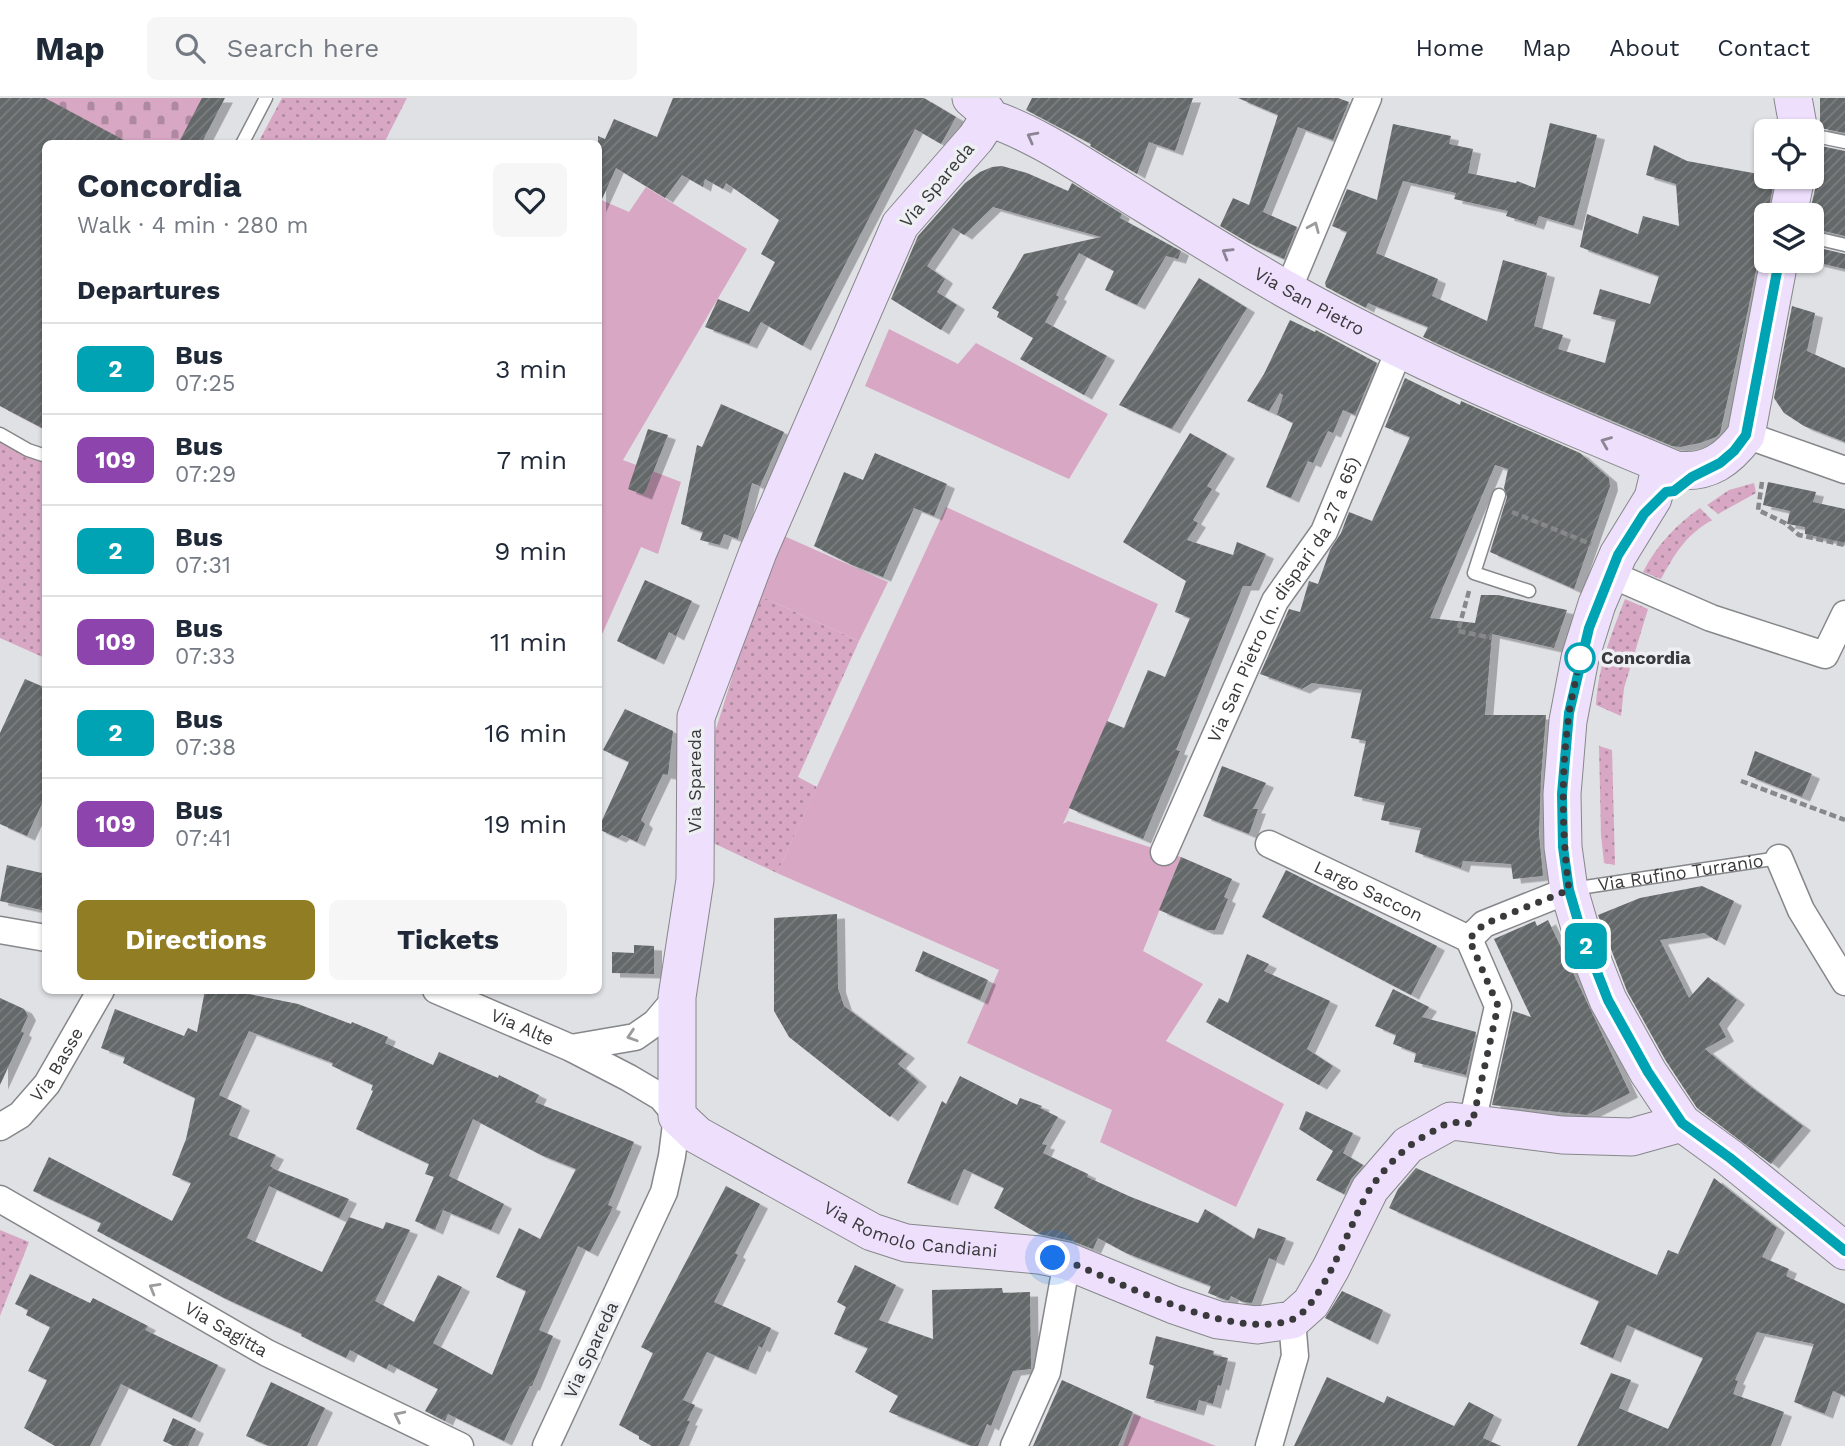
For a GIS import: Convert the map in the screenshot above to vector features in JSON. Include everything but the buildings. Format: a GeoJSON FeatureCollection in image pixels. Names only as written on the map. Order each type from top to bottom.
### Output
{"type":"FeatureCollection","features":[{"type":"Feature","properties":{"kind":"street"},"geometry":{"type":"LineString","coordinates":[[1288,290],[1368,98]]}},
{"type":"Feature","properties":{"kind":"street"},"geometry":{"type":"LineString","coordinates":[[1793,98],[1797,119]]}},
{"type":"Feature","properties":{"kind":"street","name":"Via San Pietro"},"geometry":{"type":"LineString","coordinates":[[980,108],[1058,151],[1288,290],[1525,417],[1671,483]]}},
{"type":"Feature","properties":{"kind":"street","name":"Via Spareda"},"geometry":{"type":"LineString","coordinates":[[546,1446],[664,1192],[672,1156],[677,1116],[677,997],[695,880],[696,717],[758,552],[900,225],[976,138],[980,108]]}},
{"type":"Feature","properties":{"kind":"street"},"geometry":{"type":"LineString","coordinates":[[1777,273],[1746,435],[1720,463],[1671,483],[1614,565],[1597,604],[1582,652],[1568,721],[1562,794],[1563,847],[1569,890],[1581,931],[1608,1000],[1648,1072],[1682,1123],[1730,1158],[1845,1251]]}},
{"type":"Feature","properties":{"kind":"street","name":"Via San Pietro (n. dispari da 27 a 65)"},"geometry":{"type":"LineString","coordinates":[[1164,852],[1275,601],[1324,532],[1400,348]]}},
{"type":"Feature","properties":{"kind":"street"},"geometry":{"type":"LineString","coordinates":[[1746,435],[1845,470]]}},
{"type":"Feature","properties":{"kind":"street"},"geometry":{"type":"LineString","coordinates":[[1614,565],[1711,618],[1825,655],[1845,614]]}},
{"type":"Feature","properties":{"kind":"street","name":"Largo Saccon"},"geometry":{"type":"LineString","coordinates":[[1269,844],[1469,939]]}},
{"type":"Feature","properties":{"kind":"street","name":"Via Rufino Turranio"},"geometry":{"type":"LineString","coordinates":[[1779,858],[1801,910],[1845,982]]}},
{"type":"Feature","properties":{"kind":"street"},"geometry":{"type":"LineString","coordinates":[[1472,1124],[1498,1006],[1469,939],[1484,924],[1569,890]]}},
{"type":"Feature","properties":{"kind":"street"},"geometry":{"type":"LineString","coordinates":[[0,930],[42,937]]}},
{"type":"Feature","properties":{"kind":"street","name":"Via Basse"},"geometry":{"type":"LineString","coordinates":[[0,1127],[20,1115],[47,1084],[99,994]]}},
{"type":"Feature","properties":{"kind":"street","name":"Via Alte"},"geometry":{"type":"LineString","coordinates":[[445,994],[571,1048],[629,1078],[661,1097],[677,1116]]}},
{"type":"Feature","properties":{"kind":"street","name":"Via Alte"},"geometry":{"type":"LineString","coordinates":[[571,1048],[635,1038],[655,1023],[677,997]]}},
{"type":"Feature","properties":{"kind":"street","name":"Via Romolo Candiani"},"geometry":{"type":"LineString","coordinates":[[677,1116],[697,1135],[872,1232],[906,1243],[1039,1255],[1067,1261],[1218,1320],[1257,1325],[1292,1320]]}},
{"type":"Feature","properties":{"kind":"street"},"geometry":{"type":"LineString","coordinates":[[1269,1446],[1296,1356],[1292,1320],[1311,1303],[1370,1189],[1408,1146],[1451,1121],[1562,1135],[1632,1137],[1682,1123]]}},
{"type":"Feature","properties":{"kind":"street","name":"Via Sagitta"},"geometry":{"type":"LineString","coordinates":[[0,1199],[267,1353],[460,1446]]}},
{"type":"Feature","properties":{"kind":"street"},"geometry":{"type":"LineString","coordinates":[[1014,1446],[1047,1372],[1067,1261]]}},
{"type":"Feature","properties":{"kind":"lane"},"geometry":{"type":"LineString","coordinates":[[244,140],[266,98]]}},
{"type":"Feature","properties":{"kind":"lane"},"geometry":{"type":"LineString","coordinates":[[1824,138],[1845,142]]}},
{"type":"Feature","properties":{"kind":"lane"},"geometry":{"type":"LineString","coordinates":[[1824,240],[1845,244]]}},
{"type":"Feature","properties":{"kind":"lane"},"geometry":{"type":"LineString","coordinates":[[0,434],[42,455]]}},
{"type":"Feature","properties":{"kind":"lane"},"geometry":{"type":"LineString","coordinates":[[1498,500],[1474,573],[1529,591]]}},
{"type":"Feature","properties":{"kind":"lane","name":"Via Rufino Turranio"},"geometry":{"type":"LineString","coordinates":[[1569,890],[1779,858]]}},
{"type":"Feature","properties":{"kind":"path"},"geometry":{"type":"LineString","coordinates":[[1762,482],[1758,510],[1785,523],[1799,535],[1845,545]]}},
{"type":"Feature","properties":{"kind":"path"},"geometry":{"type":"LineString","coordinates":[[1498,500],[1614,565]]}},
{"type":"Feature","properties":{"kind":"path"},"geometry":{"type":"LineString","coordinates":[[1474,573],[1458,631],[1492,638]]}},
{"type":"Feature","properties":{"kind":"path"},"geometry":{"type":"LineString","coordinates":[[1741,781],[1845,820]]}},
{"type":"Feature","properties":{"kind":"green space"},"geometry":{"type":"Polygon","coordinates":[[[0,98],[224,98],[202,140],[42,140],[42,428],[0,406],[0,98]]]}},
{"type":"Feature","properties":{"kind":"green space"},"geometry":{"type":"Polygon","coordinates":[[[282,98],[407,98],[386,140],[260,140],[282,98]]]}},
{"type":"Feature","properties":{"kind":"green space"},"geometry":{"type":"Polygon","coordinates":[[[646,187],[747,249],[623,460],[681,482],[658,554],[641,547],[602,634],[602,200],[629,212],[646,187]]]}},
{"type":"Feature","properties":{"kind":"green space"},"geometry":{"type":"Polygon","coordinates":[[[889,329],[958,364],[976,343],[1108,414],[1069,479],[865,386],[889,329]]]}},
{"type":"Feature","properties":{"kind":"green space"},"geometry":{"type":"Polygon","coordinates":[[[0,440],[42,458],[42,657],[0,638],[0,440]]]}},
{"type":"Feature","properties":{"kind":"green space"},"geometry":{"type":"Polygon","coordinates":[[[1754,483],[1756,493],[1718,514],[1707,505],[1729,490],[1754,483]]]}},
{"type":"Feature","properties":{"kind":"green space"},"geometry":{"type":"Polygon","coordinates":[[[946,507],[1158,604],[1063,824],[1068,821],[1181,857],[1143,951],[1203,984],[1166,1041],[1284,1104],[1236,1207],[1100,1142],[1112,1110],[967,1043],[999,970],[777,873],[946,507]]]}},
{"type":"Feature","properties":{"kind":"green space"},"geometry":{"type":"Polygon","coordinates":[[[1700,508],[1712,520],[1682,545],[1661,579],[1643,572],[1667,537],[1700,508]]]}},
{"type":"Feature","properties":{"kind":"green space"},"geometry":{"type":"Polygon","coordinates":[[[784,536],[888,582],[859,641],[758,595],[784,536]]]}},
{"type":"Feature","properties":{"kind":"green space"},"geometry":{"type":"Polygon","coordinates":[[[758,595],[859,641],[798,777],[817,787],[777,873],[709,841],[715,732],[758,595]]]}},
{"type":"Feature","properties":{"kind":"green space"},"geometry":{"type":"Polygon","coordinates":[[[1625,599],[1648,609],[1624,688],[1621,716],[1596,705],[1602,664],[1625,599]]]}},
{"type":"Feature","properties":{"kind":"green space"},"geometry":{"type":"Polygon","coordinates":[[[1599,746],[1612,750],[1615,865],[1604,863],[1599,746]]]}},
{"type":"Feature","properties":{"kind":"green space"},"geometry":{"type":"Polygon","coordinates":[[[0,1230],[29,1242],[0,1316],[0,1230]]]}},
{"type":"Feature","properties":{"kind":"green space"},"geometry":{"type":"Polygon","coordinates":[[[1134,1414],[1216,1446],[1123,1446],[1134,1414]]]}},
{"type":"Feature","properties":{"kind":"bus line","name":"2"},"geometry":{"type":"LineString","coordinates":[[1777,273],[1746,435],[1720,463],[1692,477],[1678,489],[1666,492],[1644,514],[1618,555],[1597,604],[1580,658],[1568,721],[1562,794],[1563,847],[1569,890],[1581,931],[1608,1000],[1648,1072],[1682,1123],[1730,1158],[1845,1251]]}},
{"type":"Feature","properties":{"kind":"place","name":"Concordia"},"geometry":{"type":"Point","coordinates":[1580,658]}},
{"type":"Feature","properties":{"kind":"route"},"geometry":{"type":"LineString","coordinates":[[1053,1258],[1067,1261],[1218,1320],[1257,1325],[1292,1320],[1311,1303],[1370,1189],[1408,1146],[1451,1121],[1472,1124],[1498,1006],[1469,939],[1484,924],[1569,890],[1563,847],[1562,794],[1568,721],[1580,658]]}}]}
